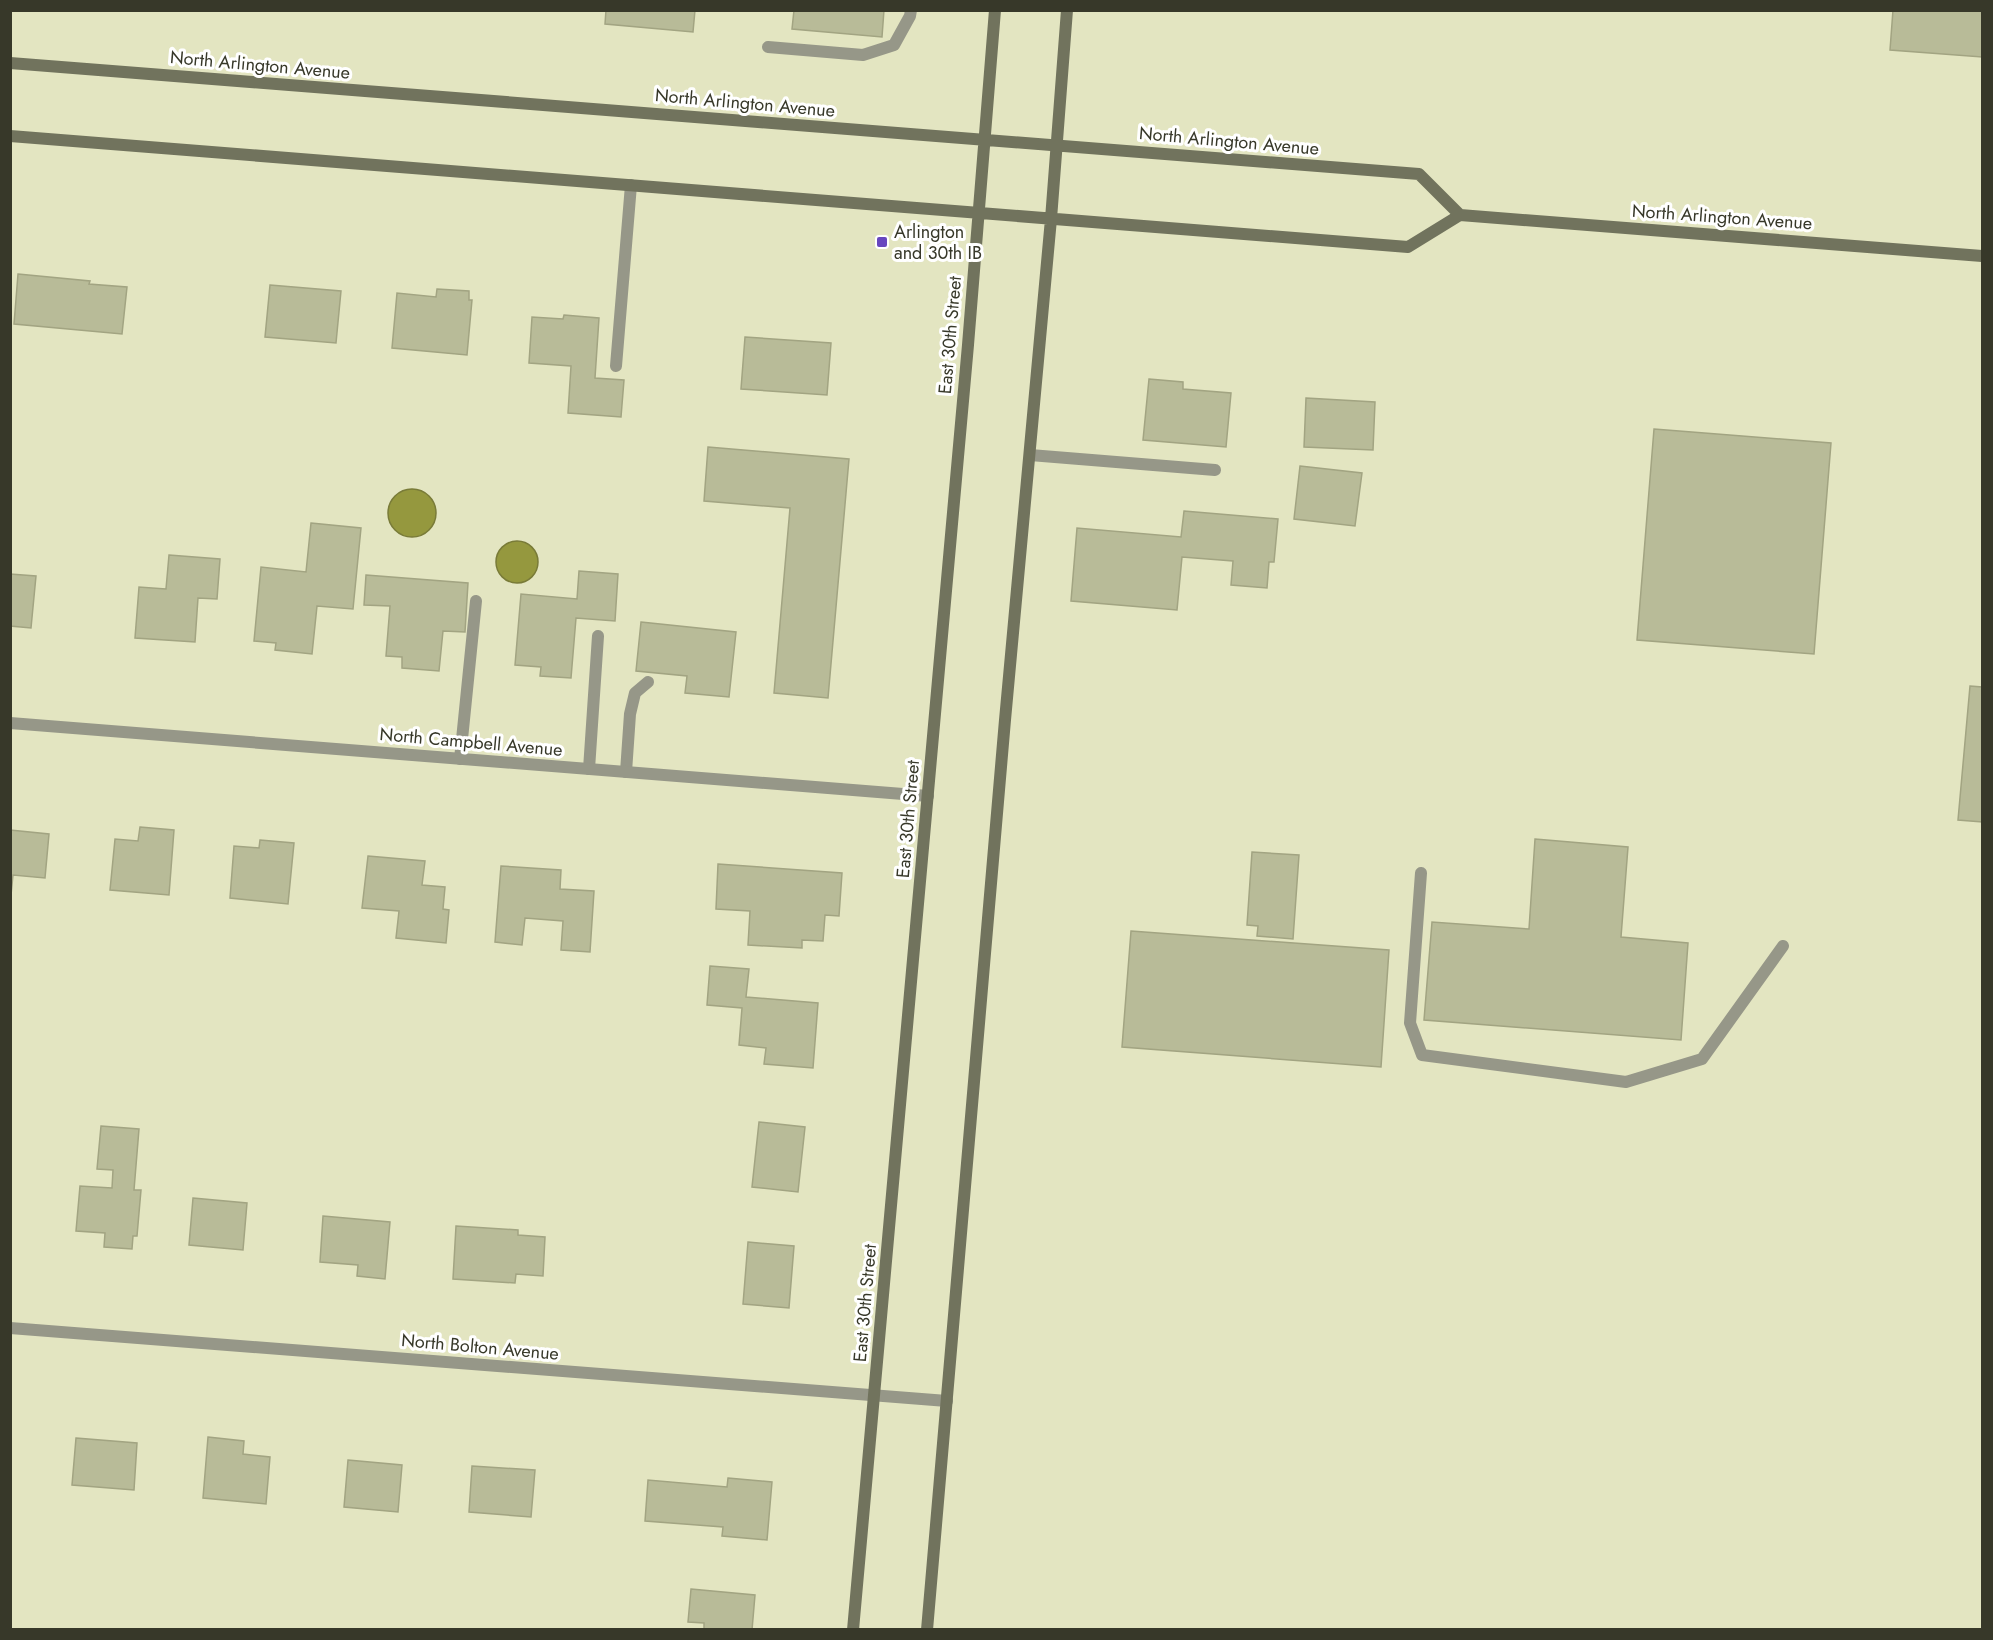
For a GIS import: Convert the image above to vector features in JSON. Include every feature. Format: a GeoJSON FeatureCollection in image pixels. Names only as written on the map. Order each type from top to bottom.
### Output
{"type":"FeatureCollection","features":[{"type":"Feature","properties":{"kind":"main road","name":"East 30th Street"},"geometry":{"type":"LineString","coordinates":[[854,1629],[995,10]]}},
{"type":"Feature","properties":{"kind":"main road"},"geometry":{"type":"LineString","coordinates":[[927,1629],[1005,720],[1051,219],[1067,10]]}},
{"type":"Feature","properties":{"kind":"main road","name":"North Arlington Avenue"},"geometry":{"type":"LineString","coordinates":[[10,63],[1419,174],[1460,215],[1983,256]]}},
{"type":"Feature","properties":{"kind":"main road"},"geometry":{"type":"LineString","coordinates":[[10,136],[1408,247],[1460,215]]}},
{"type":"Feature","properties":{"kind":"street"},"geometry":{"type":"LineString","coordinates":[[768,47],[863,55],[894,45],[911,10]]}},
{"type":"Feature","properties":{"kind":"street"},"geometry":{"type":"LineString","coordinates":[[616,366],[631,185]]}},
{"type":"Feature","properties":{"kind":"street"},"geometry":{"type":"LineString","coordinates":[[1030,455],[1215,470]]}},
{"type":"Feature","properties":{"kind":"street"},"geometry":{"type":"LineString","coordinates":[[460,759],[476,602]]}},
{"type":"Feature","properties":{"kind":"street"},"geometry":{"type":"LineString","coordinates":[[590,769],[598,636]]}},
{"type":"Feature","properties":{"kind":"street"},"geometry":{"type":"LineString","coordinates":[[626,772],[632,704],[635,693],[648,682]]}},
{"type":"Feature","properties":{"kind":"street","name":"North Campbell Avenue"},"geometry":{"type":"LineString","coordinates":[[10,723],[928,796]]}},
{"type":"Feature","properties":{"kind":"street"},"geometry":{"type":"LineString","coordinates":[[1421,873],[1410,1023],[1422,1055],[1626,1082],[1702,1059],[1783,946]]}},
{"type":"Feature","properties":{"kind":"street","name":"North Bolton Avenue"},"geometry":{"type":"LineString","coordinates":[[10,1328],[947,1401]]}},
{"type":"Feature","properties":{"kind":"shaded area"},"geometry":{"type":"Polygon","coordinates":[[[407,489],[417,489],[429,496],[436,508],[436,518],[429,530],[417,537],[407,537],[392,526],[388,518],[388,508],[399,493],[407,489]]]}},
{"type":"Feature","properties":{"kind":"shaded area"},"geometry":{"type":"Polygon","coordinates":[[[517,541],[525,542],[532,547],[537,554],[537,570],[532,577],[525,582],[517,583],[509,582],[502,577],[497,570],[496,562],[497,554],[502,547],[509,542],[517,541]]]}},
{"type":"Feature","properties":{"kind":"building"},"geometry":{"type":"Polygon","coordinates":[[[606,10],[695,10],[693,32],[605,24],[606,10]]]}},
{"type":"Feature","properties":{"kind":"building"},"geometry":{"type":"Polygon","coordinates":[[[794,10],[884,10],[882,37],[792,29],[794,10]]]}},
{"type":"Feature","properties":{"kind":"building"},"geometry":{"type":"Polygon","coordinates":[[[1893,10],[1982,10],[1982,57],[1890,50],[1893,10]]]}},
{"type":"Feature","properties":{"kind":"building"},"geometry":{"type":"Polygon","coordinates":[[[18,274],[127,287],[122,334],[14,324],[18,274]]]}},
{"type":"Feature","properties":{"kind":"building"},"geometry":{"type":"Polygon","coordinates":[[[270,285],[341,291],[336,343],[265,337],[270,285]]]}},
{"type":"Feature","properties":{"kind":"building"},"geometry":{"type":"Polygon","coordinates":[[[437,289],[469,291],[469,300],[472,300],[467,355],[392,348],[397,293],[436,297],[437,289]]]}},
{"type":"Feature","properties":{"kind":"building"},"geometry":{"type":"Polygon","coordinates":[[[564,315],[599,318],[595,378],[624,380],[621,417],[568,413],[571,366],[529,363],[532,317],[563,319],[564,315]]]}},
{"type":"Feature","properties":{"kind":"building"},"geometry":{"type":"Polygon","coordinates":[[[745,337],[831,343],[827,395],[741,389],[745,337]]]}},
{"type":"Feature","properties":{"kind":"building"},"geometry":{"type":"Polygon","coordinates":[[[1149,379],[1183,382],[1183,389],[1231,393],[1226,447],[1143,440],[1149,379]]]}},
{"type":"Feature","properties":{"kind":"building"},"geometry":{"type":"Polygon","coordinates":[[[1306,398],[1375,402],[1373,450],[1304,447],[1306,398]]]}},
{"type":"Feature","properties":{"kind":"building"},"geometry":{"type":"Polygon","coordinates":[[[1654,429],[1831,443],[1814,654],[1637,640],[1654,429]]]}},
{"type":"Feature","properties":{"kind":"building"},"geometry":{"type":"Polygon","coordinates":[[[708,447],[849,459],[828,698],[774,693],[790,508],[704,501],[708,447]]]}},
{"type":"Feature","properties":{"kind":"building"},"geometry":{"type":"Polygon","coordinates":[[[1300,466],[1362,473],[1355,526],[1294,519],[1300,466]]]}},
{"type":"Feature","properties":{"kind":"building"},"geometry":{"type":"Polygon","coordinates":[[[1184,511],[1278,519],[1274,562],[1269,562],[1267,588],[1231,585],[1233,561],[1182,557],[1177,610],[1071,601],[1077,528],[1181,537],[1184,511]]]}},
{"type":"Feature","properties":{"kind":"building"},"geometry":{"type":"Polygon","coordinates":[[[311,523],[361,528],[353,609],[317,606],[312,654],[275,650],[276,643],[254,641],[261,567],[306,572],[311,523]]]}},
{"type":"Feature","properties":{"kind":"building"},"geometry":{"type":"Polygon","coordinates":[[[169,555],[220,559],[217,599],[198,598],[195,642],[135,638],[139,587],[166,589],[169,555]]]}},
{"type":"Feature","properties":{"kind":"building"},"geometry":{"type":"Polygon","coordinates":[[[579,571],[618,574],[615,621],[576,618],[571,678],[540,676],[541,667],[515,665],[521,594],[577,599],[579,571]]]}},
{"type":"Feature","properties":{"kind":"building"},"geometry":{"type":"Polygon","coordinates":[[[10,574],[36,576],[31,628],[10,626],[10,574]]]}},
{"type":"Feature","properties":{"kind":"building"},"geometry":{"type":"Polygon","coordinates":[[[366,575],[468,583],[465,632],[443,631],[439,671],[402,668],[402,657],[386,656],[390,606],[364,605],[366,575]]]}},
{"type":"Feature","properties":{"kind":"building"},"geometry":{"type":"Polygon","coordinates":[[[641,622],[736,632],[729,697],[685,693],[687,676],[636,671],[641,622]]]}},
{"type":"Feature","properties":{"kind":"building"},"geometry":{"type":"Polygon","coordinates":[[[1970,686],[1982,687],[1982,822],[1958,820],[1970,686]]]}},
{"type":"Feature","properties":{"kind":"building"},"geometry":{"type":"Polygon","coordinates":[[[140,827],[174,830],[169,895],[110,890],[115,839],[138,841],[140,827]]]}},
{"type":"Feature","properties":{"kind":"building"},"geometry":{"type":"Polygon","coordinates":[[[10,830],[49,834],[45,878],[13,875],[11,895],[10,830]]]}},
{"type":"Feature","properties":{"kind":"building"},"geometry":{"type":"Polygon","coordinates":[[[1535,839],[1628,847],[1621,937],[1688,943],[1681,1040],[1424,1020],[1432,922],[1529,929],[1535,839]]]}},
{"type":"Feature","properties":{"kind":"building"},"geometry":{"type":"Polygon","coordinates":[[[260,840],[294,843],[288,904],[230,898],[234,846],[259,848],[260,840]]]}},
{"type":"Feature","properties":{"kind":"building"},"geometry":{"type":"Polygon","coordinates":[[[1252,852],[1299,855],[1293,939],[1257,936],[1258,926],[1247,925],[1252,852]]]}},
{"type":"Feature","properties":{"kind":"building"},"geometry":{"type":"Polygon","coordinates":[[[368,856],[425,861],[422,885],[445,887],[443,909],[449,910],[446,943],[396,938],[399,911],[362,908],[368,856]]]}},
{"type":"Feature","properties":{"kind":"building"},"geometry":{"type":"Polygon","coordinates":[[[718,864],[842,873],[839,916],[825,915],[823,941],[802,940],[802,948],[748,945],[750,911],[716,909],[718,864]]]}},
{"type":"Feature","properties":{"kind":"building"},"geometry":{"type":"Polygon","coordinates":[[[501,866],[561,870],[560,889],[594,891],[590,952],[561,950],[563,921],[525,918],[522,945],[495,942],[501,866]]]}},
{"type":"Feature","properties":{"kind":"building"},"geometry":{"type":"Polygon","coordinates":[[[1131,931],[1389,950],[1381,1067],[1122,1047],[1131,931]]]}},
{"type":"Feature","properties":{"kind":"building"},"geometry":{"type":"Polygon","coordinates":[[[710,966],[749,969],[746,997],[818,1003],[813,1068],[764,1064],[766,1048],[739,1045],[742,1008],[707,1005],[710,966]]]}},
{"type":"Feature","properties":{"kind":"building"},"geometry":{"type":"Polygon","coordinates":[[[759,1122],[805,1127],[798,1192],[752,1187],[759,1122]]]}},
{"type":"Feature","properties":{"kind":"building"},"geometry":{"type":"Polygon","coordinates":[[[101,1126],[139,1129],[134,1190],[141,1190],[137,1236],[133,1236],[132,1249],[104,1247],[105,1233],[76,1231],[80,1186],[112,1188],[113,1170],[97,1169],[101,1126]]]}},
{"type":"Feature","properties":{"kind":"building"},"geometry":{"type":"Polygon","coordinates":[[[193,1198],[247,1203],[243,1250],[189,1245],[193,1198]]]}},
{"type":"Feature","properties":{"kind":"building"},"geometry":{"type":"Polygon","coordinates":[[[323,1216],[390,1222],[385,1279],[357,1276],[358,1265],[320,1262],[323,1216]]]}},
{"type":"Feature","properties":{"kind":"building"},"geometry":{"type":"Polygon","coordinates":[[[456,1226],[518,1230],[518,1235],[545,1237],[543,1276],[516,1274],[515,1283],[453,1279],[456,1226]]]}},
{"type":"Feature","properties":{"kind":"building"},"geometry":{"type":"Polygon","coordinates":[[[748,1242],[794,1246],[789,1308],[743,1304],[748,1242]]]}},
{"type":"Feature","properties":{"kind":"building"},"geometry":{"type":"Polygon","coordinates":[[[208,1437],[244,1441],[243,1454],[270,1457],[266,1504],[203,1498],[208,1437]]]}},
{"type":"Feature","properties":{"kind":"building"},"geometry":{"type":"Polygon","coordinates":[[[76,1438],[137,1443],[134,1490],[72,1485],[76,1438]]]}},
{"type":"Feature","properties":{"kind":"building"},"geometry":{"type":"Polygon","coordinates":[[[348,1460],[402,1465],[398,1512],[344,1507],[348,1460]]]}},
{"type":"Feature","properties":{"kind":"building"},"geometry":{"type":"Polygon","coordinates":[[[472,1466],[535,1470],[531,1517],[469,1512],[472,1466]]]}},
{"type":"Feature","properties":{"kind":"building"},"geometry":{"type":"Polygon","coordinates":[[[728,1478],[772,1482],[767,1540],[722,1536],[723,1527],[645,1521],[648,1480],[727,1487],[728,1478]]]}},
{"type":"Feature","properties":{"kind":"building"},"geometry":{"type":"Polygon","coordinates":[[[691,1589],[755,1595],[752,1630],[704,1630],[704,1623],[688,1622],[691,1589]]]}},
{"type":"Feature","properties":{"kind":"place","name":"Arlington and 30th IB"},"geometry":{"type":"Point","coordinates":[882,242]}}]}
